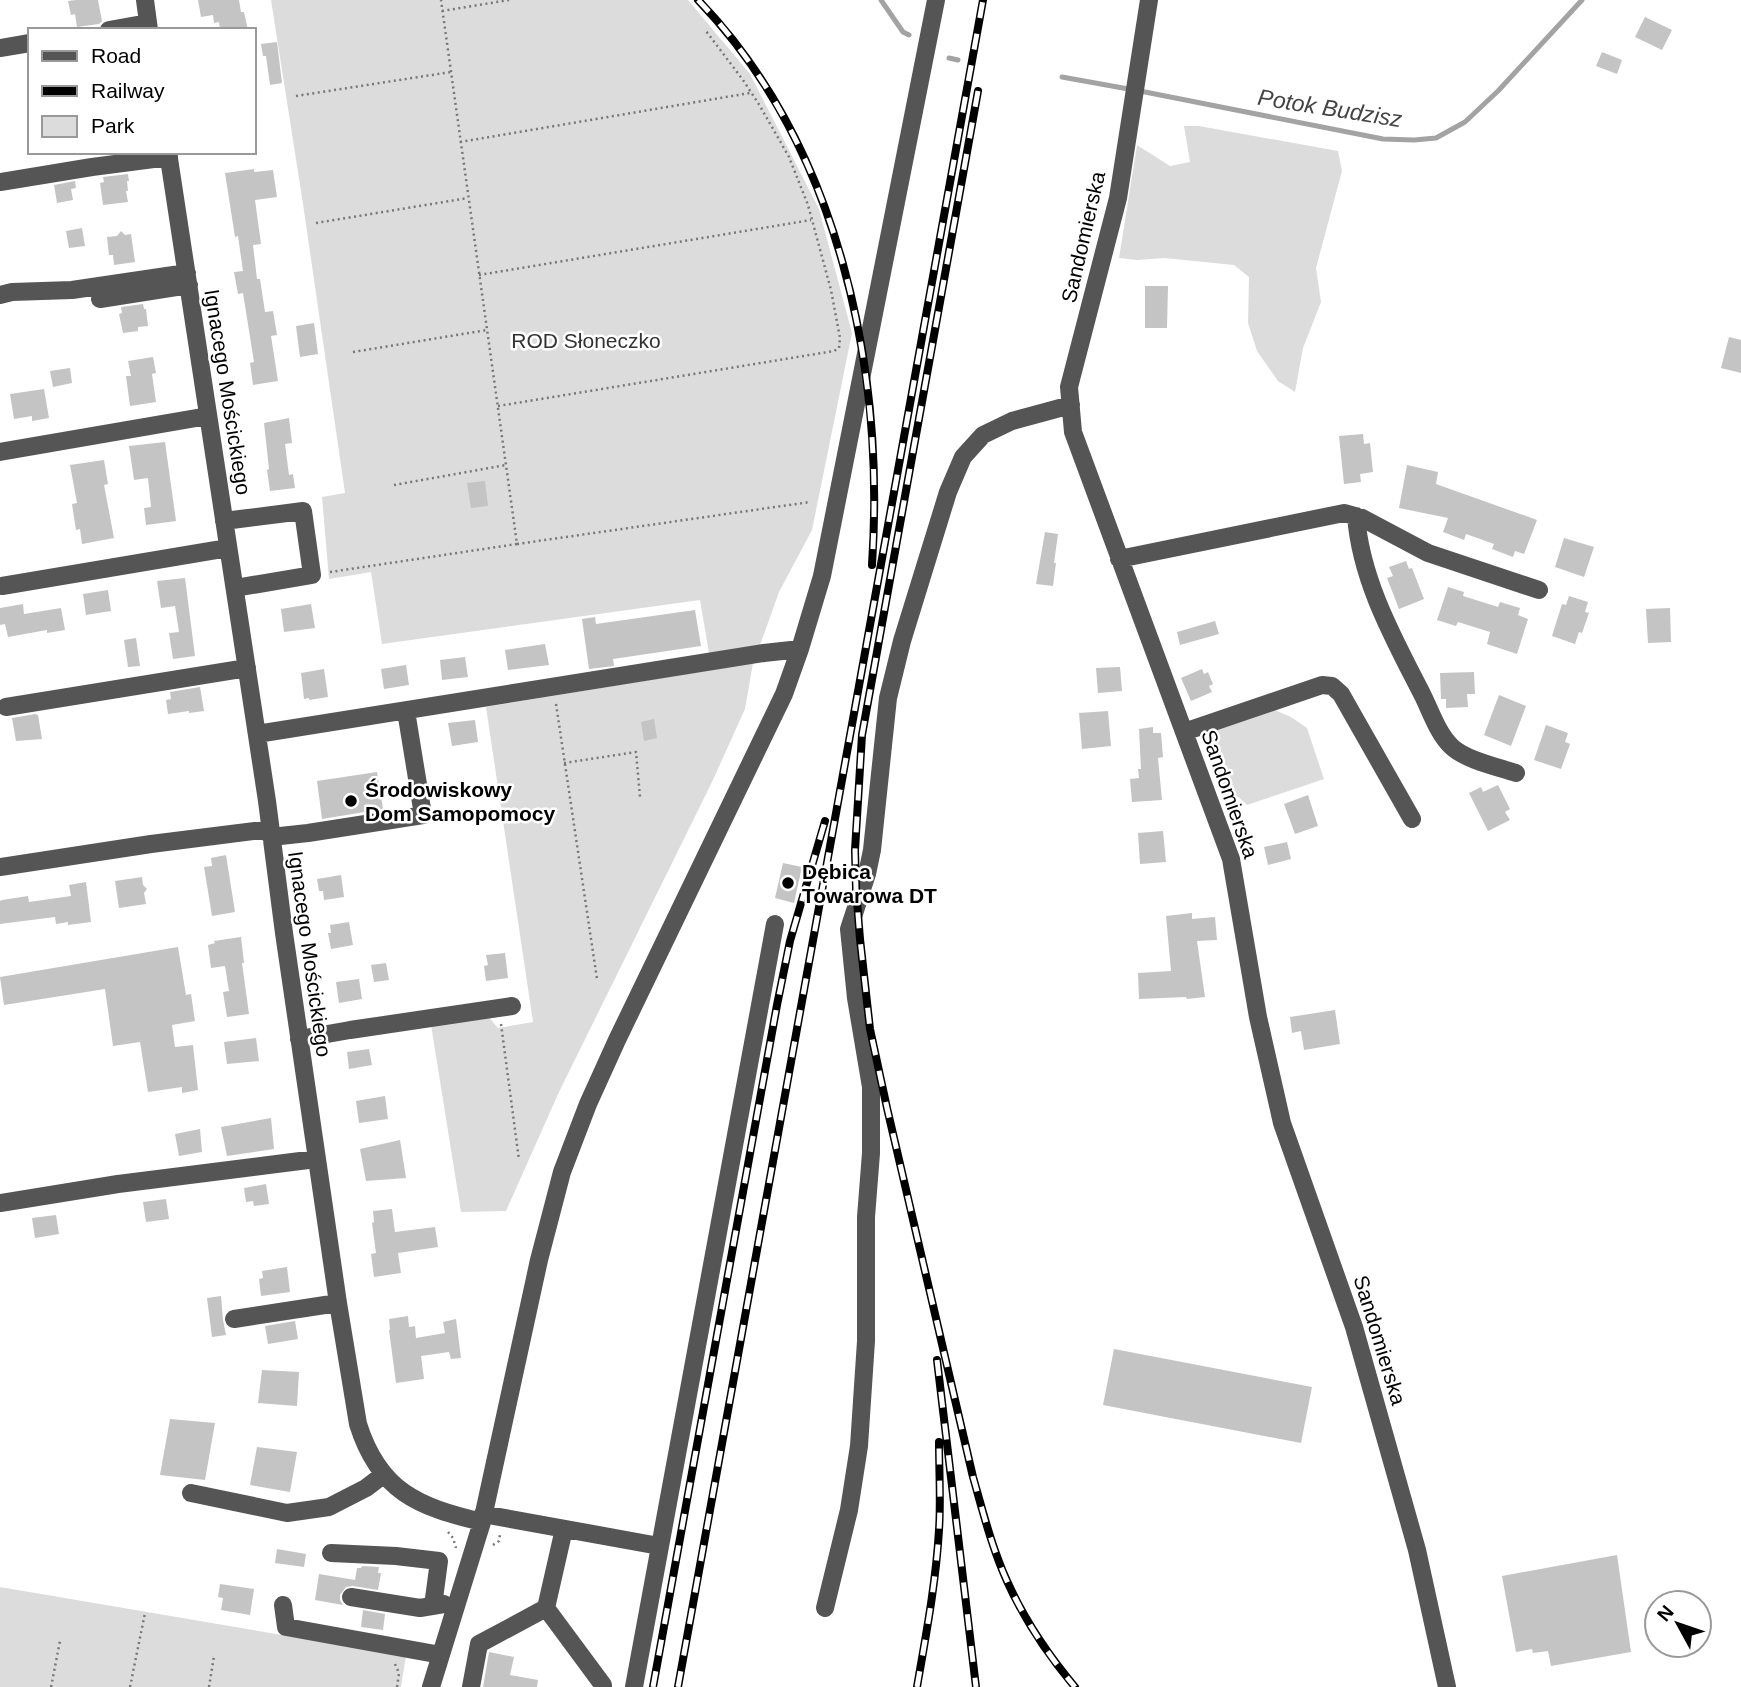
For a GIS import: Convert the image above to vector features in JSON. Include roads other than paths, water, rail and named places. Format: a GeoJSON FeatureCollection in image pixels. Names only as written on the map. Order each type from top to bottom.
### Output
{"type":"FeatureCollection","features":[{"type":"Feature","properties":{"kind":"street"},"geometry":{"type":"LineString","coordinates":[[129,28],[149,26],[145,0]]}},
{"type":"Feature","properties":{"kind":"street"},"geometry":{"type":"LineString","coordinates":[[431,1687],[482,1518],[539,1259],[562,1172],[588,1104],[783,694],[822,576],[936,0]]}},
{"type":"Feature","properties":{"kind":"street","name":"Sandomierska"},"geometry":{"type":"LineString","coordinates":[[1149,0],[1118,198],[1069,387],[1073,432],[1231,859],[1258,1017],[1282,1124],[1354,1327],[1417,1550],[1447,1687]]}},
{"type":"Feature","properties":{"kind":"street"},"geometry":{"type":"LineString","coordinates":[[0,48],[28,43]]}},
{"type":"Feature","properties":{"kind":"street"},"geometry":{"type":"LineString","coordinates":[[0,182],[169,155]]}},
{"type":"Feature","properties":{"kind":"street","name":"Ignacego Mościckiego"},"geometry":{"type":"LineString","coordinates":[[169,155],[257,734],[316,1159],[358,1424],[363,1439],[383,1475],[394,1486],[414,1500],[451,1515],[564,1529],[659,1546]]}},
{"type":"Feature","properties":{"kind":"street"},"geometry":{"type":"LineString","coordinates":[[0,295],[188,279]]}},
{"type":"Feature","properties":{"kind":"street"},"geometry":{"type":"LineString","coordinates":[[100,299],[188,279]]}},
{"type":"Feature","properties":{"kind":"street"},"geometry":{"type":"LineString","coordinates":[[825,1608],[849,1510],[859,1446],[866,1340],[866,1217],[871,1153],[871,1087],[856,998],[849,929],[872,850],[888,698],[902,641],[948,492],[963,457],[983,435],[1012,421],[1071,405]]}},
{"type":"Feature","properties":{"kind":"street"},"geometry":{"type":"LineString","coordinates":[[0,452],[208,415]]}},
{"type":"Feature","properties":{"kind":"street"},"geometry":{"type":"LineString","coordinates":[[224,521],[303,511],[312,575],[235,588]]}},
{"type":"Feature","properties":{"kind":"street"},"geometry":{"type":"LineString","coordinates":[[1119,559],[1344,513],[1356,516],[1428,553],[1539,590]]}},
{"type":"Feature","properties":{"kind":"street"},"geometry":{"type":"LineString","coordinates":[[1356,516],[1363,559],[1377,600],[1441,732],[1452,747],[1464,755],[1516,773]]}},
{"type":"Feature","properties":{"kind":"street"},"geometry":{"type":"LineString","coordinates":[[2,586],[228,548]]}},
{"type":"Feature","properties":{"kind":"street"},"geometry":{"type":"LineString","coordinates":[[257,734],[800,649]]}},
{"type":"Feature","properties":{"kind":"street"},"geometry":{"type":"LineString","coordinates":[[6,707],[247,668]]}},
{"type":"Feature","properties":{"kind":"street"},"geometry":{"type":"LineString","coordinates":[[1184,732],[1322,685],[1332,687],[1341,694],[1412,819]]}},
{"type":"Feature","properties":{"kind":"street"},"geometry":{"type":"LineString","coordinates":[[0,867],[151,844],[271,833],[308,834],[423,815],[406,710]]}},
{"type":"Feature","properties":{"kind":"street"},"geometry":{"type":"LineString","coordinates":[[634,1687],[775,924]]}},
{"type":"Feature","properties":{"kind":"street"},"geometry":{"type":"LineString","coordinates":[[299,1040],[506,1007]]}},
{"type":"Feature","properties":{"kind":"street"},"geometry":{"type":"LineString","coordinates":[[0,1203],[118,1184],[316,1159]]}},
{"type":"Feature","properties":{"kind":"street"},"geometry":{"type":"LineString","coordinates":[[234,1319],[338,1303]]}},
{"type":"Feature","properties":{"kind":"street"},"geometry":{"type":"LineString","coordinates":[[191,1493],[287,1513],[329,1507],[366,1488],[383,1475]]}},
{"type":"Feature","properties":{"kind":"street"},"geometry":{"type":"LineString","coordinates":[[471,1687],[479,1644],[545,1608],[564,1529]]}},
{"type":"Feature","properties":{"kind":"street"},"geometry":{"type":"LineString","coordinates":[[331,1553],[439,1561],[433,1606]]}},
{"type":"Feature","properties":{"kind":"street"},"geometry":{"type":"LineString","coordinates":[[351,1597],[419,1608],[457,1602]]}},
{"type":"Feature","properties":{"kind":"street"},"geometry":{"type":"LineString","coordinates":[[283,1605],[286,1627],[441,1655]]}},
{"type":"Feature","properties":{"kind":"street"},"geometry":{"type":"LineString","coordinates":[[545,1608],[603,1687]]}},
{"type":"Feature","properties":{"kind":"waterway","name":"Potok Budzisz"},"geometry":{"type":"LineString","coordinates":[[881,0],[903,32],[909,35]]}},
{"type":"Feature","properties":{"kind":"waterway","name":"Potok Budzisz"},"geometry":{"type":"LineString","coordinates":[[1062,77],[1383,139],[1436,138],[1465,122],[1498,91],[1582,0]]}},
{"type":"Feature","properties":{"kind":"waterway","name":"Potok Budzisz"},"geometry":{"type":"LineString","coordinates":[[949,58],[958,60]]}},
{"type":"Feature","properties":{"kind":"railway"},"geometry":{"type":"LineString","coordinates":[[698,0],[746,58],[786,122],[818,191],[843,263],[860,338],[870,414],[874,490],[872,565]]}},
{"type":"Feature","properties":{"kind":"railway"},"geometry":{"type":"LineString","coordinates":[[678,1687],[983,0]]}},
{"type":"Feature","properties":{"kind":"railway"},"geometry":{"type":"LineString","coordinates":[[978,91],[862,735],[855,850],[856,889],[870,1029],[973,1477],[992,1543],[1014,1595],[1037,1636],[1075,1687]]}},
{"type":"Feature","properties":{"kind":"railway"},"geometry":{"type":"LineString","coordinates":[[653,1687],[777,1005],[790,941],[825,821]]}},
{"type":"Feature","properties":{"kind":"railway"},"geometry":{"type":"LineString","coordinates":[[937,1360],[976,1687]]}},
{"type":"Feature","properties":{"kind":"railway"},"geometry":{"type":"LineString","coordinates":[[917,1687],[938,1550],[939,1442]]}},
{"type":"Feature","properties":{"kind":"place","name":"Środowiskowy Dom Samopomocy"},"geometry":{"type":"Point","coordinates":[351,801]}},
{"type":"Feature","properties":{"kind":"place","name":"Dębica Towarowa DT"},"geometry":{"type":"Point","coordinates":[788,883]}},
{"type":"Feature","properties":{"kind":"park label","name":"ROD Słoneczko"},"geometry":{"type":"Point","coordinates":[586,340]}}]}
